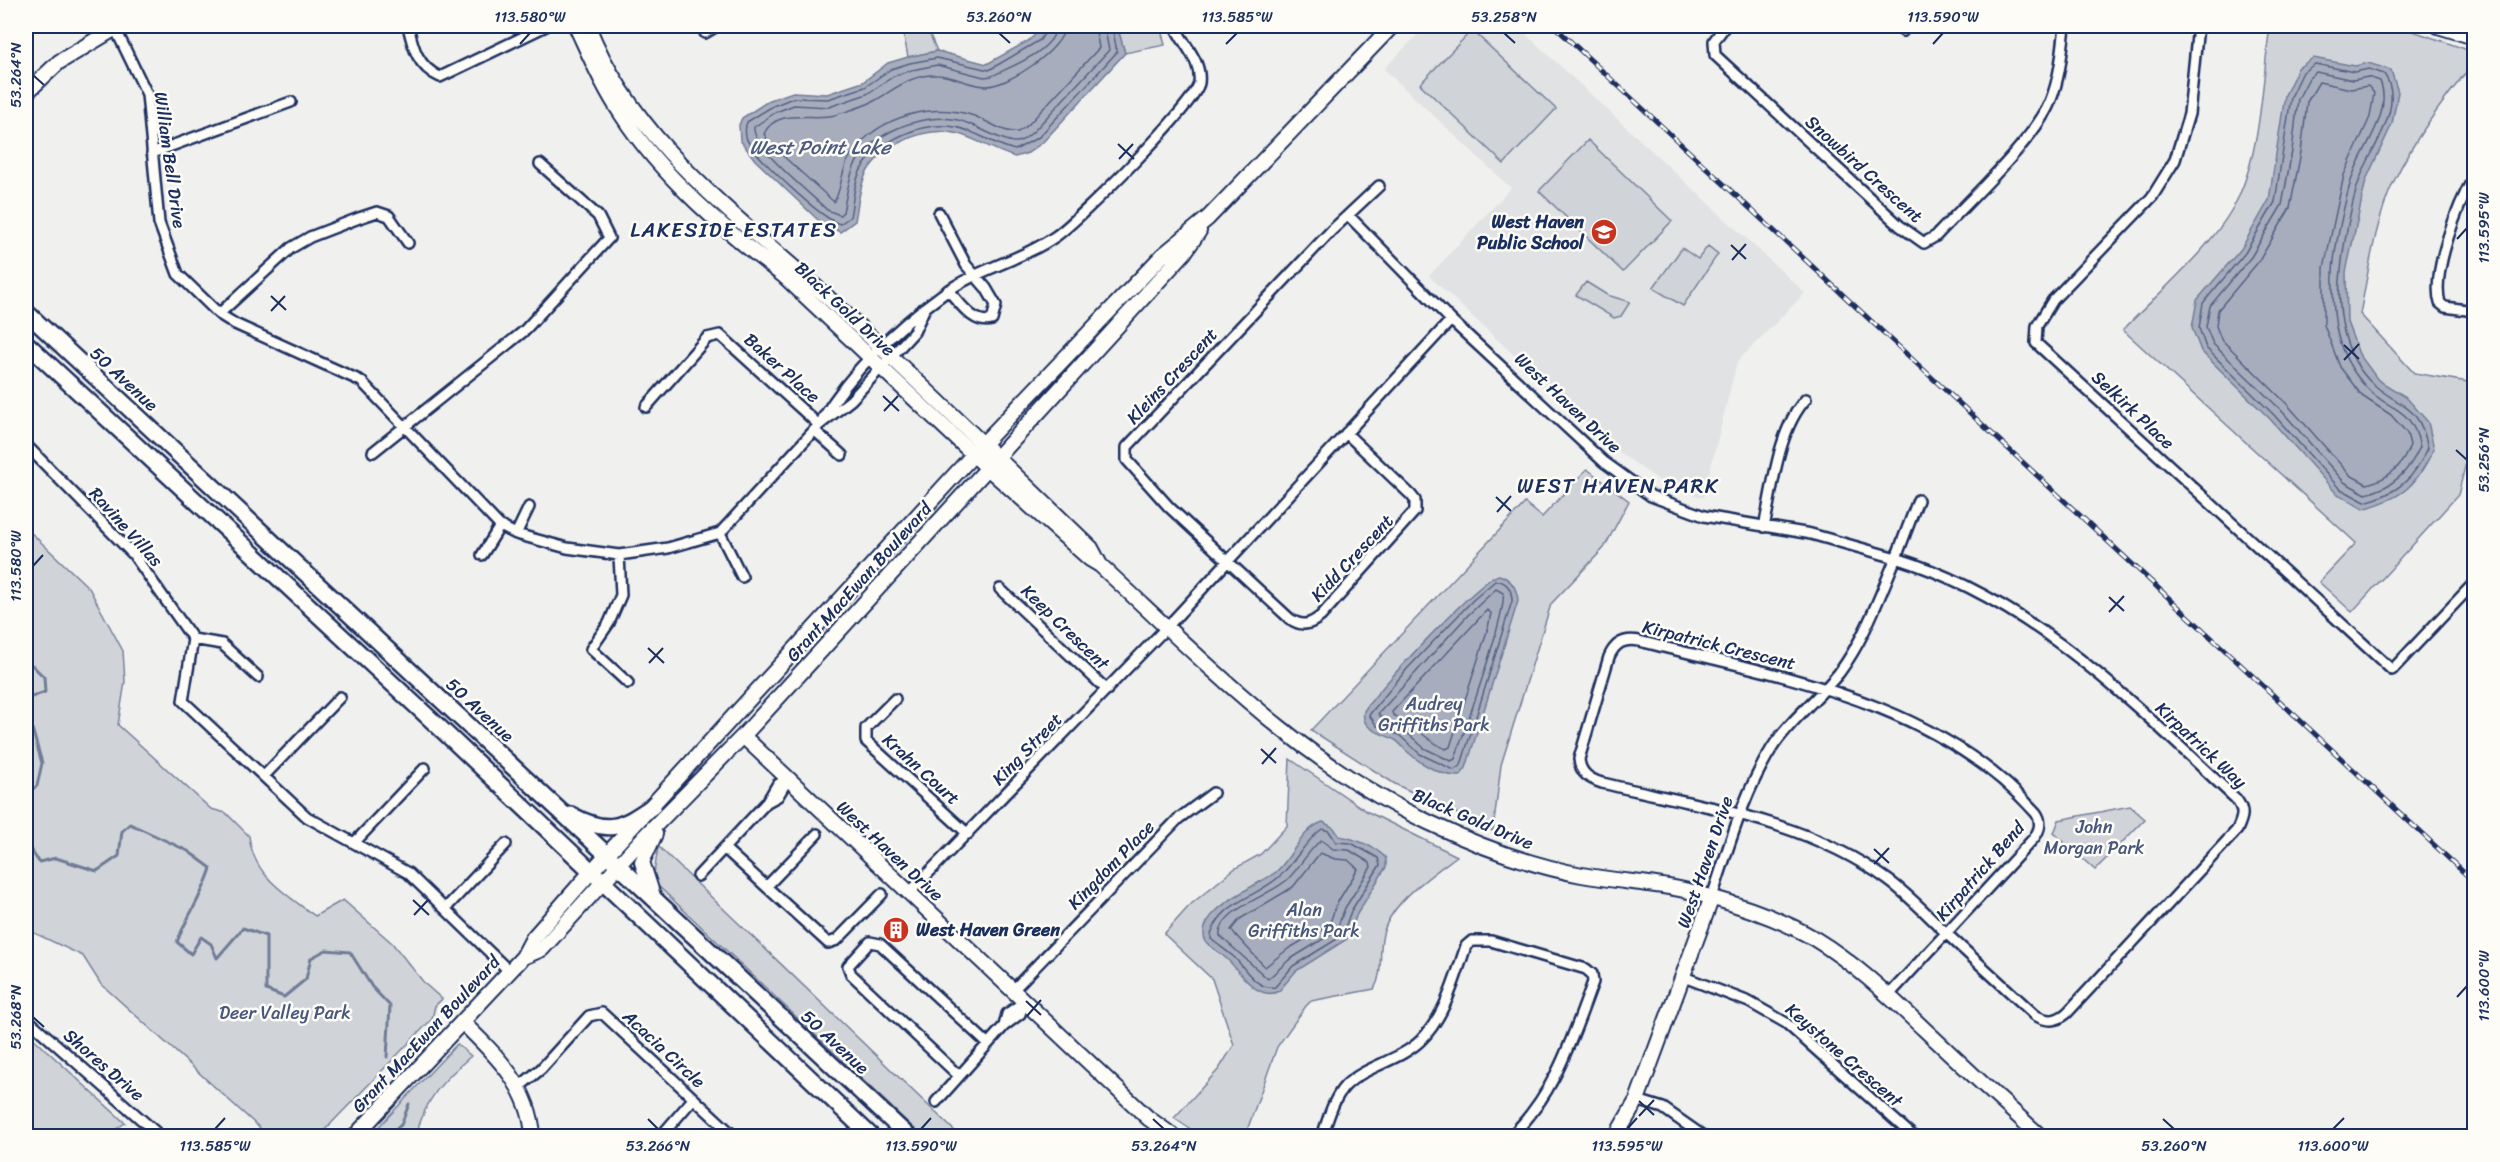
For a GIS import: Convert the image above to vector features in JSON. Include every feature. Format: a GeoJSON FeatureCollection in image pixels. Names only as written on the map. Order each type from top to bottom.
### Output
{"type":"FeatureCollection","features":[{"type":"Feature","properties":{"kind":"main road"},"geometry":{"type":"LineString","coordinates":[[26,93],[59,62],[116,26]]}},
{"type":"Feature","properties":{"kind":"main road","name":"Black Gold Drive"},"geometry":{"type":"LineString","coordinates":[[576,26],[607,92],[637,137],[656,159],[748,248],[784,276],[870,357],[886,362],[992,463],[1091,548],[1100,565],[1299,744],[1343,776],[1427,822],[1529,863],[1583,875],[1672,886],[1754,912],[1812,937],[1853,964],[2040,1137]]}},
{"type":"Feature","properties":{"kind":"main road","name":"Black Gold Drive"},"geometry":{"type":"LineString","coordinates":[[588,26],[614,80],[670,155],[880,346],[886,362]]}},
{"type":"Feature","properties":{"kind":"main road","name":"Grant MacEwan Boulevard"},"geometry":{"type":"LineString","coordinates":[[523,957],[542,949],[602,883],[612,861],[653,806],[756,690],[979,449],[1162,256],[1208,218],[1392,26]]}},
{"type":"Feature","properties":{"kind":"main road"},"geometry":{"type":"LineString","coordinates":[[2438,26],[2475,37]]}},
{"type":"Feature","properties":{"kind":"main road","name":"Grant MacEwan Boulevard"},"geometry":{"type":"LineString","coordinates":[[355,1137],[523,957],[533,938],[590,873],[612,861],[664,819],[743,736],[1184,254],[1208,218]]}},
{"type":"Feature","properties":{"kind":"main road","name":"50 Avenue"},"geometry":{"type":"LineString","coordinates":[[26,312],[908,1137]]}},
{"type":"Feature","properties":{"kind":"main road"},"geometry":{"type":"LineString","coordinates":[[26,343],[439,727],[590,873],[871,1137]]}},
{"type":"Feature","properties":{"kind":"main road","name":"West Haven Drive"},"geometry":{"type":"LineString","coordinates":[[743,736],[1148,1118],[1173,1137]]}},
{"type":"Feature","properties":{"kind":"main road"},"geometry":{"type":"LineString","coordinates":[[551,803],[585,822],[602,827],[626,824],[653,806]]}},
{"type":"Feature","properties":{"kind":"main road"},"geometry":{"type":"LineString","coordinates":[[655,901],[642,862],[648,844],[664,819]]}},
{"type":"Feature","properties":{"kind":"main road","name":"West Haven Drive"},"geometry":{"type":"LineString","coordinates":[[1616,1137],[1637,1100],[1712,897]]}},
{"type":"Feature","properties":{"kind":"main road"},"geometry":{"type":"LineString","coordinates":[[462,1022],[496,1056],[520,1086],[531,1119],[533,1137]]}},
{"type":"Feature","properties":{"kind":"street","name":"William Bell Drive"},"geometry":{"type":"LineString","coordinates":[[116,26],[147,94],[159,223],[178,274],[219,314],[249,331],[332,365],[362,381],[381,398],[404,428],[500,526],[516,534],[567,548],[619,555],[668,548],[720,533]]}},
{"type":"Feature","properties":{"kind":"street"},"geometry":{"type":"LineString","coordinates":[[408,26],[414,51],[429,72],[440,77],[546,26]]}},
{"type":"Feature","properties":{"kind":"street"},"geometry":{"type":"LineString","coordinates":[[705,33],[717,26]]}},
{"type":"Feature","properties":{"kind":"street"},"geometry":{"type":"LineString","coordinates":[[816,428],[841,390],[880,346],[948,290],[1049,241],[1072,224],[1142,154],[1183,108],[1197,88],[1198,69],[1192,52],[1175,26]]}},
{"type":"Feature","properties":{"kind":"street","name":"Snowbird Crescent"},"geometry":{"type":"LineString","coordinates":[[1725,26],[1714,41],[1715,55],[1900,226],[1924,243],[1944,228],[2043,116],[2058,78],[2065,26]]}},
{"type":"Feature","properties":{"kind":"street","name":"Selkirk Place"},"geometry":{"type":"LineString","coordinates":[[2198,26],[2189,114],[2175,160],[2152,197],[2053,300],[2037,326],[2036,343],[2392,670],[2475,583]]}},
{"type":"Feature","properties":{"kind":"street"},"geometry":{"type":"LineString","coordinates":[[152,153],[291,102]]}},
{"type":"Feature","properties":{"kind":"street"},"geometry":{"type":"LineString","coordinates":[[373,452],[524,331],[609,238],[598,216],[540,164]]}},
{"type":"Feature","properties":{"kind":"street"},"geometry":{"type":"LineString","coordinates":[[2475,177],[2450,228],[2437,292],[2440,303],[2445,307],[2475,311]]}},
{"type":"Feature","properties":{"kind":"street","name":"Kleins Crescent"},"geometry":{"type":"LineString","coordinates":[[1227,560],[1169,507],[1132,467],[1125,454],[1127,447],[1347,215],[1379,186]]}},
{"type":"Feature","properties":{"kind":"street"},"geometry":{"type":"LineString","coordinates":[[219,314],[291,248],[310,237],[359,218],[377,212],[389,216],[408,243]]}},
{"type":"Feature","properties":{"kind":"street"},"geometry":{"type":"LineString","coordinates":[[939,213],[974,276],[986,288],[996,305],[992,320],[983,322],[975,319],[948,290]]}},
{"type":"Feature","properties":{"kind":"street"},"geometry":{"type":"LineString","coordinates":[[1167,627],[1451,320],[1347,215]]}},
{"type":"Feature","properties":{"kind":"street"},"geometry":{"type":"LineString","coordinates":[[742,577],[720,533],[816,428],[851,400],[914,332],[924,310]]}},
{"type":"Feature","properties":{"kind":"street","name":"West Haven Drive"},"geometry":{"type":"LineString","coordinates":[[1451,320],[1604,462],[1635,486],[1667,504],[1696,514],[1811,534],[1896,558],[1859,642],[1826,688],[1773,746],[1753,781],[1712,897]]}},
{"type":"Feature","properties":{"kind":"street","name":"Baker Place"},"geometry":{"type":"LineString","coordinates":[[646,407],[707,338],[720,335],[816,428]]}},
{"type":"Feature","properties":{"kind":"street"},"geometry":{"type":"LineString","coordinates":[[1764,527],[1786,430],[1796,409],[1806,399]]}},
{"type":"Feature","properties":{"kind":"street"},"geometry":{"type":"LineString","coordinates":[[816,428],[842,455]]}},
{"type":"Feature","properties":{"kind":"street","name":"Kidd Crescent"},"geometry":{"type":"LineString","coordinates":[[1227,560],[1298,625],[1311,623],[1321,616],[1415,511],[1415,500],[1411,495],[1346,433]]}},
{"type":"Feature","properties":{"kind":"street","name":"Ravine Villas"},"geometry":{"type":"LineString","coordinates":[[26,446],[133,554],[193,639]]}},
{"type":"Feature","properties":{"kind":"street"},"geometry":{"type":"LineString","coordinates":[[1896,558],[1918,500]]}},
{"type":"Feature","properties":{"kind":"street"},"geometry":{"type":"LineString","coordinates":[[516,534],[529,507]]}},
{"type":"Feature","properties":{"kind":"street"},"geometry":{"type":"LineString","coordinates":[[482,555],[500,526]]}},
{"type":"Feature","properties":{"kind":"street"},"geometry":{"type":"LineString","coordinates":[[619,555],[621,595],[609,623],[591,649],[628,683]]}},
{"type":"Feature","properties":{"kind":"street","name":"Kirpatrick Way"},"geometry":{"type":"LineString","coordinates":[[1896,558],[1972,586],[2043,630],[2110,682],[2243,808],[2237,830],[2067,1013],[2055,1020],[2041,1019],[2035,1015],[1947,933]]}},
{"type":"Feature","properties":{"kind":"street","name":"Keep Crescent"},"geometry":{"type":"LineString","coordinates":[[1000,589],[1107,690]]}},
{"type":"Feature","properties":{"kind":"street","name":"King Street"},"geometry":{"type":"LineString","coordinates":[[909,893],[1167,627]]}},
{"type":"Feature","properties":{"kind":"street"},"geometry":{"type":"LineString","coordinates":[[258,677],[222,644],[193,639],[183,701],[307,817],[356,842],[408,873],[509,971]]}},
{"type":"Feature","properties":{"kind":"street","name":"Kirpatrick Crescent"},"geometry":{"type":"LineString","coordinates":[[1740,815],[1593,780],[1582,772],[1579,759],[1581,750],[1612,649],[1621,642],[1634,640],[1826,688]]}},
{"type":"Feature","properties":{"kind":"street","name":"Kirpatrick Bend"},"geometry":{"type":"LineString","coordinates":[[1826,688],[1882,708],[1946,742],[1992,774],[2040,818],[2040,827],[2034,838],[1888,996]]}},
{"type":"Feature","properties":{"kind":"street"},"geometry":{"type":"LineString","coordinates":[[264,776],[340,698]]}},
{"type":"Feature","properties":{"kind":"street","name":"Krahn Court"},"geometry":{"type":"LineString","coordinates":[[895,699],[866,728],[866,741],[968,834]]}},
{"type":"Feature","properties":{"kind":"street"},"geometry":{"type":"LineString","coordinates":[[356,842],[426,768]]}},
{"type":"Feature","properties":{"kind":"street"},"geometry":{"type":"LineString","coordinates":[[698,876],[768,802],[777,785],[788,779]]}},
{"type":"Feature","properties":{"kind":"street","name":"Kingdom Place"},"geometry":{"type":"LineString","coordinates":[[1012,991],[1178,819],[1213,793]]}},
{"type":"Feature","properties":{"kind":"street"},"geometry":{"type":"LineString","coordinates":[[1740,815],[1773,823],[1850,856],[1887,880],[1947,933]]}},
{"type":"Feature","properties":{"kind":"street"},"geometry":{"type":"LineString","coordinates":[[767,886],[817,834]]}},
{"type":"Feature","properties":{"kind":"street"},"geometry":{"type":"LineString","coordinates":[[445,909],[506,844]]}},
{"type":"Feature","properties":{"kind":"street"},"geometry":{"type":"LineString","coordinates":[[724,848],[828,943],[837,940],[882,894]]}},
{"type":"Feature","properties":{"kind":"street"},"geometry":{"type":"LineString","coordinates":[[1326,1136],[1337,1099],[1344,1087],[1408,1050],[1431,1029],[1447,1000],[1466,946],[1473,941],[1491,941],[1586,969],[1592,974],[1593,982],[1562,1065],[1545,1096],[1512,1137]]}},
{"type":"Feature","properties":{"kind":"street"},"geometry":{"type":"LineString","coordinates":[[959,1076],[851,974],[848,966],[870,942],[880,944],[988,1044]]}},
{"type":"Feature","properties":{"kind":"street","name":"Keystone Crescent"},"geometry":{"type":"LineString","coordinates":[[1684,977],[1749,1002],[1786,1023],[1913,1137]]}},
{"type":"Feature","properties":{"kind":"street"},"geometry":{"type":"LineString","coordinates":[[936,1102],[1004,1026],[1007,1014],[1024,1002]]}},
{"type":"Feature","properties":{"kind":"street","name":"Acacia Circle"},"geometry":{"type":"LineString","coordinates":[[520,1086],[541,1069],[588,1016],[602,1014],[734,1137]]}},
{"type":"Feature","properties":{"kind":"street","name":"Shores Drive"},"geometry":{"type":"LineString","coordinates":[[26,1018],[160,1137]]}},
{"type":"Feature","properties":{"kind":"street"},"geometry":{"type":"LineString","coordinates":[[661,1137],[693,1100]]}},
{"type":"Feature","properties":{"kind":"street"},"geometry":{"type":"LineString","coordinates":[[1637,1100],[1663,1108],[1703,1137]]}},
{"type":"Feature","properties":{"kind":"shaded area","name":"West Haven Public School"},"geometry":{"type":"Polygon","coordinates":[[[1426,26],[1517,26],[1805,293],[1737,362],[1703,498],[1661,482],[1615,449],[1429,276],[1511,188],[1384,69],[1426,26]]]}},
{"type":"Feature","properties":{"kind":"green space"},"geometry":{"type":"Polygon","coordinates":[[[902,26],[926,26],[937,51],[908,57],[902,26]]]}},
{"type":"Feature","properties":{"kind":"green space"},"geometry":{"type":"Polygon","coordinates":[[[1117,26],[1160,26],[1165,45],[1125,53],[1117,26]]]}},
{"type":"Feature","properties":{"kind":"green space"},"geometry":{"type":"Polygon","coordinates":[[[2270,26],[2382,26],[2410,30],[2474,52],[2474,62],[2421,134],[2394,181],[2377,229],[2360,314],[2414,373],[2474,383],[2474,430],[2458,495],[2352,612],[2319,582],[2356,543],[2123,330],[2187,266],[2217,232],[2239,196],[2247,176],[2257,134],[2270,26]]]}},
{"type":"Feature","properties":{"kind":"green space"},"geometry":{"type":"Polygon","coordinates":[[[1472,30],[1556,109],[1504,164],[1420,84],[1472,30]]]}},
{"type":"Feature","properties":{"kind":"green space"},"geometry":{"type":"Polygon","coordinates":[[[1588,140],[1672,221],[1623,272],[1539,191],[1588,140]]]}},
{"type":"Feature","properties":{"kind":"green space"},"geometry":{"type":"Polygon","coordinates":[[[1708,246],[1718,254],[1683,306],[1653,288],[1682,248],[1698,259],[1708,246]]]}},
{"type":"Feature","properties":{"kind":"green space"},"geometry":{"type":"Polygon","coordinates":[[[1586,282],[1607,295],[1630,302],[1621,316],[1614,318],[1576,295],[1586,282]]]}},
{"type":"Feature","properties":{"kind":"green space","name":"Audrey Griffiths Park"},"geometry":{"type":"Polygon","coordinates":[[[1587,469],[1629,501],[1604,548],[1551,604],[1501,765],[1493,831],[1395,784],[1311,730],[1525,503],[1542,517],[1587,469]]]}},
{"type":"Feature","properties":{"kind":"green space","name":"Deer Valley Park"},"geometry":{"type":"Polygon","coordinates":[[[26,528],[89,588],[123,651],[125,682],[118,725],[211,809],[226,813],[249,836],[257,862],[282,892],[315,916],[343,900],[392,943],[425,984],[442,999],[435,1006],[432,1019],[319,1136],[260,1136],[262,1130],[100,983],[83,956],[28,930],[26,915],[26,528]]]}},
{"type":"Feature","properties":{"kind":"green space","name":"Alan Griffiths Park"},"geometry":{"type":"Polygon","coordinates":[[[1290,759],[1368,812],[1457,856],[1423,882],[1392,914],[1382,939],[1380,971],[1374,989],[1311,1001],[1306,1006],[1277,1047],[1245,1136],[1201,1136],[1174,1118],[1219,1069],[1234,1045],[1212,979],[1164,934],[1190,905],[1234,869],[1261,854],[1287,826],[1290,759]]]}},
{"type":"Feature","properties":{"kind":"green space","name":"John Morgan Park"},"geometry":{"type":"Polygon","coordinates":[[[2130,806],[2145,819],[2095,870],[2054,833],[2059,820],[2130,806]]]}},
{"type":"Feature","properties":{"kind":"green space"},"geometry":{"type":"Polygon","coordinates":[[[658,846],[960,1136],[922,1136],[653,881],[658,846]]]}},
{"type":"Feature","properties":{"kind":"green space"},"geometry":{"type":"Polygon","coordinates":[[[31,1036],[125,1123],[106,1136],[35,1136],[26,1128],[26,1044],[31,1036]]]}},
{"type":"Feature","properties":{"kind":"green space"},"geometry":{"type":"Polygon","coordinates":[[[457,1044],[471,1056],[436,1091],[424,1111],[416,1136],[370,1136],[457,1044]]]}},
{"type":"Feature","properties":{"kind":"water","name":"West Point Lake"},"geometry":{"type":"Polygon","coordinates":[[[1045,26],[1117,26],[1125,53],[1043,142],[1028,153],[1015,157],[963,135],[943,132],[918,135],[894,146],[874,162],[867,172],[860,190],[855,221],[840,232],[819,221],[755,160],[740,140],[739,125],[742,118],[770,100],[793,92],[827,94],[863,82],[888,63],[937,51],[987,64],[1028,41],[1045,26]]]}},
{"type":"Feature","properties":{"kind":"water"},"geometry":{"type":"Polygon","coordinates":[[[2313,58],[2355,66],[2368,63],[2391,70],[2398,92],[2392,124],[2366,180],[2346,272],[2347,322],[2359,354],[2378,380],[2406,397],[2428,422],[2434,449],[2414,482],[2407,489],[2389,500],[2363,509],[2336,493],[2270,419],[2201,351],[2192,328],[2197,300],[2241,249],[2269,200],[2285,95],[2298,68],[2313,58]]]}},
{"type":"Feature","properties":{"kind":"water"},"geometry":{"type":"Polygon","coordinates":[[[1499,575],[1513,585],[1518,601],[1466,768],[1460,776],[1453,776],[1426,765],[1407,752],[1397,741],[1369,727],[1364,718],[1364,711],[1407,660],[1452,614],[1472,595],[1499,575]]]}},
{"type":"Feature","properties":{"kind":"water"},"geometry":{"type":"Polygon","coordinates":[[[1323,822],[1334,828],[1339,836],[1370,846],[1386,858],[1386,867],[1357,914],[1347,939],[1296,971],[1279,991],[1264,993],[1251,985],[1229,961],[1206,942],[1204,931],[1208,920],[1217,910],[1276,872],[1303,837],[1323,822]]]}},
{"type":"Feature","properties":{"kind":"waterway"},"geometry":{"type":"LineString","coordinates":[[26,665],[32,665],[44,677],[45,692],[26,699]]}},
{"type":"Feature","properties":{"kind":"waterway"},"geometry":{"type":"LineString","coordinates":[[26,708],[42,763],[37,786],[26,793]]}},
{"type":"Feature","properties":{"kind":"waterway"},"geometry":{"type":"LineString","coordinates":[[26,843],[39,862],[56,858],[97,871],[119,856],[122,831],[130,824],[188,851],[211,868],[177,942],[191,954],[201,937],[211,944],[217,958],[243,928],[266,936],[266,990],[284,997],[306,979],[311,958],[326,950],[350,952],[372,987],[390,1006],[387,1057]]}},
{"type":"Feature","properties":{"kind":"waterway"},"geometry":{"type":"LineString","coordinates":[[385,1136],[401,1125],[409,1104]]}},
{"type":"Feature","properties":{"kind":"railway"},"geometry":{"type":"LineString","coordinates":[[1554,26],[2474,882]]}},
{"type":"Feature","properties":{"kind":"place","name":"West Haven Public School"},"geometry":{"type":"Point","coordinates":[1604,232]}},
{"type":"Feature","properties":{"kind":"place","name":"West Haven Green"},"geometry":{"type":"Point","coordinates":[896,930]}},
{"type":"Feature","properties":{"kind":"district","name":"LAKESIDE ESTATES"},"geometry":{"type":"Point","coordinates":[734,230]}},
{"type":"Feature","properties":{"kind":"district","name":"WEST HAVEN PARK"},"geometry":{"type":"Point","coordinates":[1618,486]}}]}
